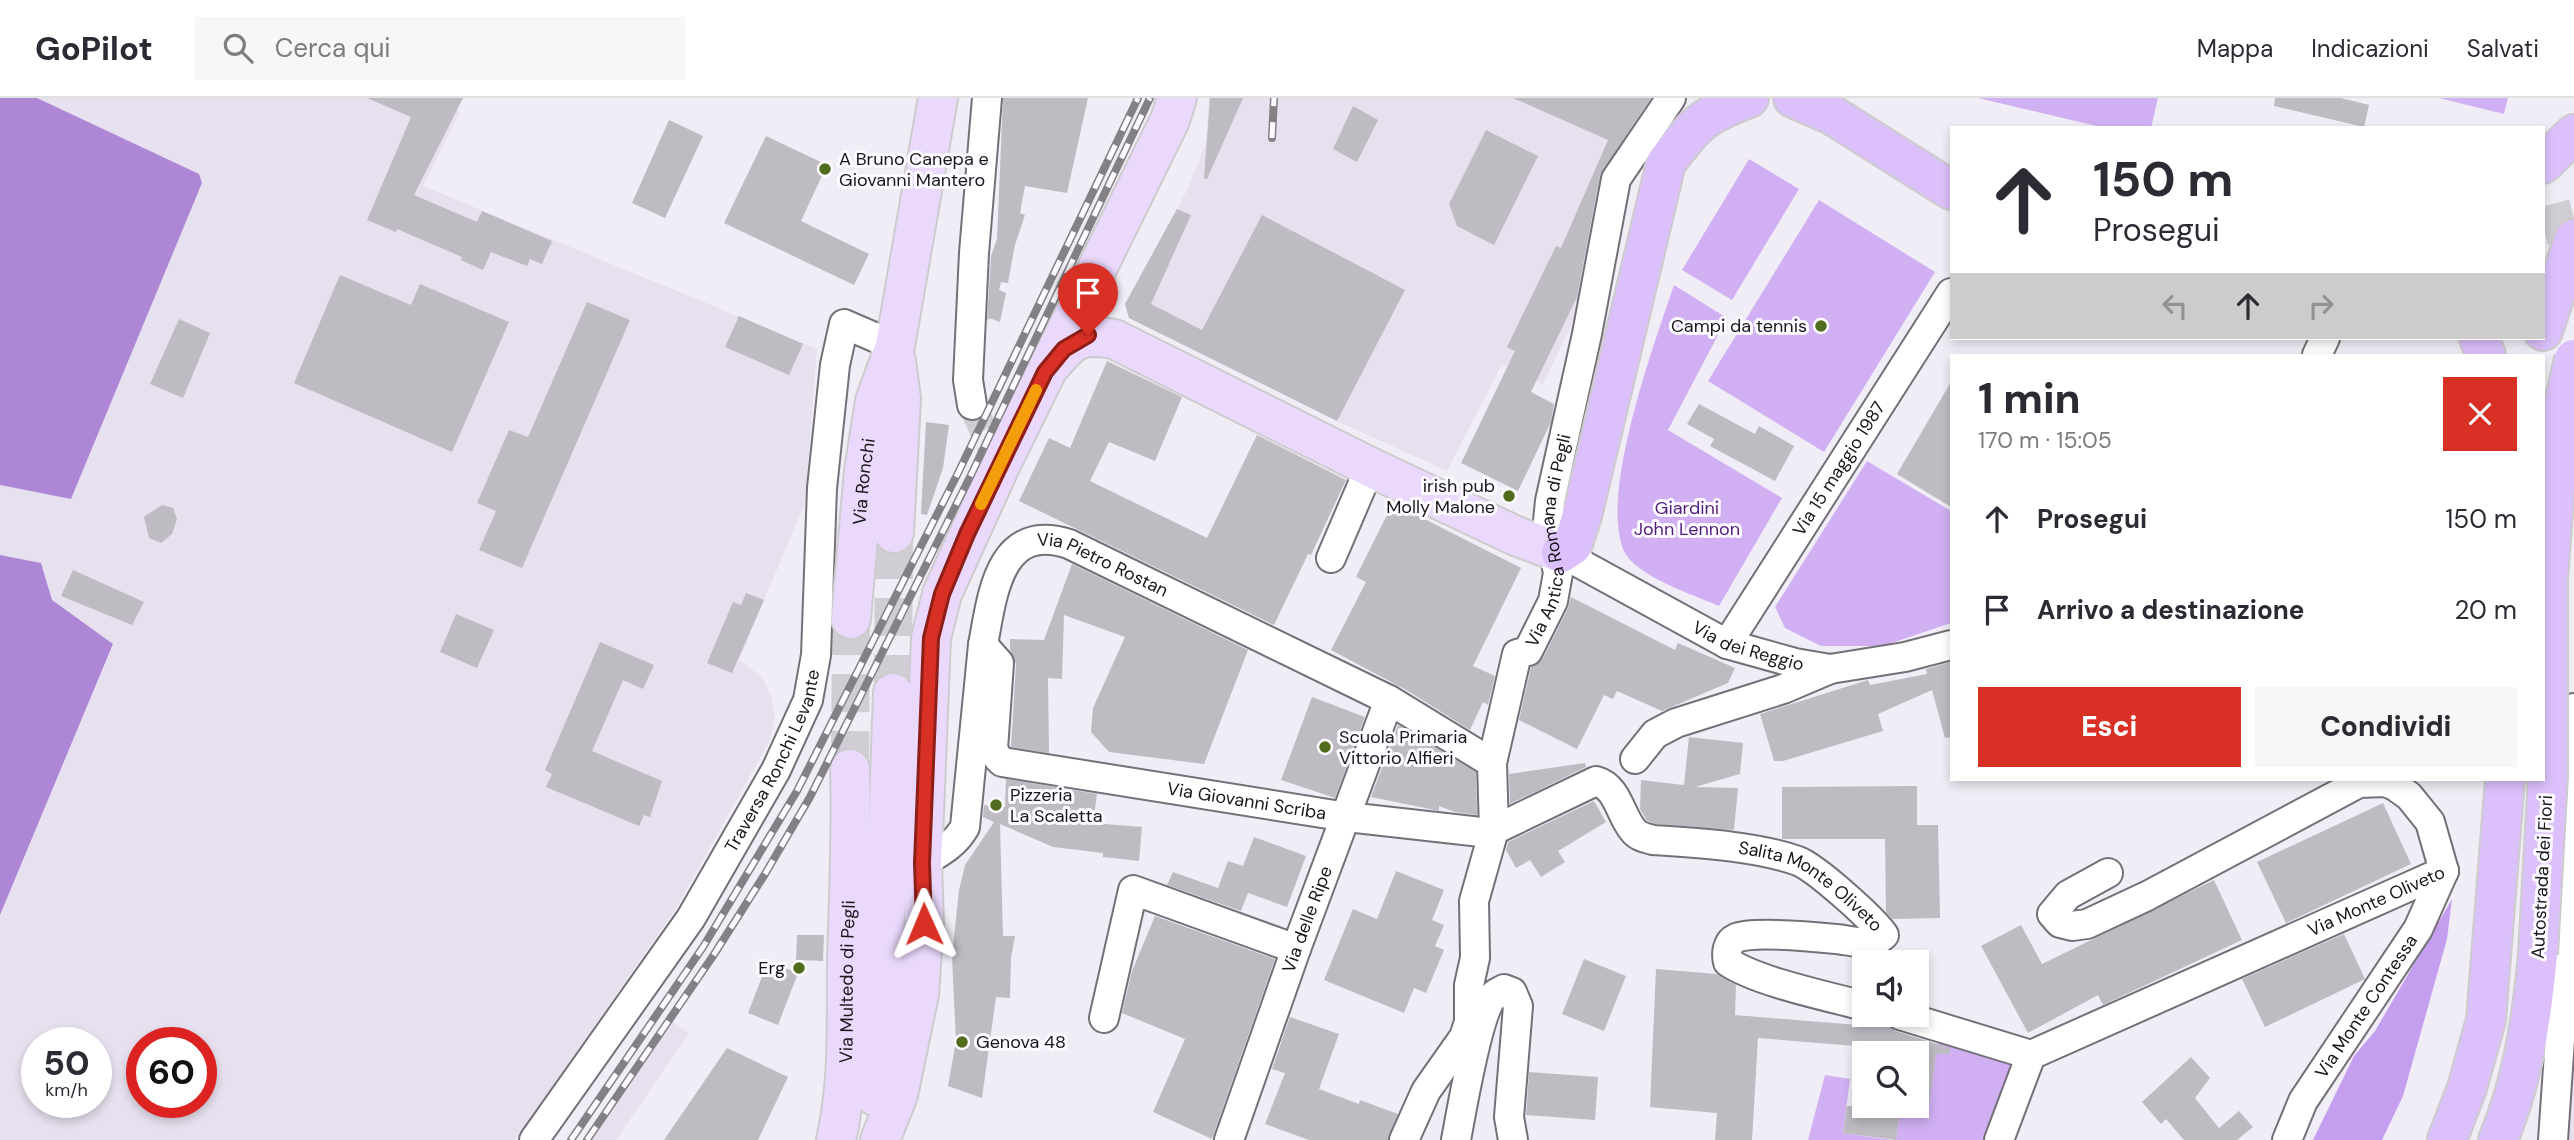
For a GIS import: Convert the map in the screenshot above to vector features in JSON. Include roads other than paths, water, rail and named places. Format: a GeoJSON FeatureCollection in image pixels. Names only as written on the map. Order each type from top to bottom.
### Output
{"type":"FeatureCollection","features":[{"type":"Feature","properties":{"kind":"highway"},"geometry":{"type":"LineString","coordinates":[[1558,552],[1572,546],[1582,516],[1666,163],[1692,128],[1715,110],[1749,98]]}},
{"type":"Feature","properties":{"kind":"highway"},"geometry":{"type":"LineString","coordinates":[[1793,98],[1832,115],[1950,189]]}},
{"type":"Feature","properties":{"kind":"highway"},"geometry":{"type":"LineString","coordinates":[[2545,161],[2574,134]]}},
{"type":"Feature","properties":{"kind":"highway"},"geometry":{"type":"LineString","coordinates":[[2545,325],[2574,239]]}},
{"type":"Feature","properties":{"kind":"highway","name":"Autostrada dei Fiori"},"geometry":{"type":"LineString","coordinates":[[2498,1140],[2511,1109],[2531,1025],[2538,954],[2547,775],[2548,578],[2560,421],[2574,359]]}},
{"type":"Feature","properties":{"kind":"highway"},"geometry":{"type":"LineString","coordinates":[[2486,781],[2493,953]]}},
{"type":"Feature","properties":{"kind":"highway"},"geometry":{"type":"LineString","coordinates":[[2446,1140],[2467,1088],[2486,1020],[2505,781]]}},
{"type":"Feature","properties":{"kind":"main road","name":"Via Ronchi"},"geometry":{"type":"LineString","coordinates":[[851,620],[864,471],[875,401],[895,346],[937,98]]}},
{"type":"Feature","properties":{"kind":"main road"},"geometry":{"type":"LineString","coordinates":[[880,1140],[898,1095],[919,994],[924,924],[922,863],[931,638],[939,605],[967,534],[1170,120],[1177,98]]}},
{"type":"Feature","properties":{"kind":"main road"},"geometry":{"type":"LineString","coordinates":[[1104,255],[1093,297],[1094,318],[1114,339]]}},
{"type":"Feature","properties":{"kind":"main road"},"geometry":{"type":"LineString","coordinates":[[1045,372],[1064,349],[1088,335],[1114,339],[1370,467],[1516,536],[1558,552]]}},
{"type":"Feature","properties":{"kind":"main road","name":"Via Ronchi"},"geometry":{"type":"LineString","coordinates":[[894,533],[901,399],[895,346]]}},
{"type":"Feature","properties":{"kind":"main road"},"geometry":{"type":"LineString","coordinates":[[884,944],[893,693]]}},
{"type":"Feature","properties":{"kind":"main road","name":"Via Multedo di Pegli"},"geometry":{"type":"LineString","coordinates":[[836,1140],[848,1052],[850,769]]}},
{"type":"Feature","properties":{"kind":"main road","name":"Via Multedo di Pegli"},"geometry":{"type":"LineString","coordinates":[[851,823],[865,858],[868,930],[884,944],[895,945],[914,937],[924,924]]}},
{"type":"Feature","properties":{"kind":"main road","name":"Via Multedo di Pegli"},"geometry":{"type":"LineString","coordinates":[[862,1140],[879,1080],[884,944]]}},
{"type":"Feature","properties":{"kind":"street"},"geometry":{"type":"LineString","coordinates":[[972,405],[968,380],[974,253],[987,98]]}},
{"type":"Feature","properties":{"kind":"street","name":"Via Antica Romana di Pegli"},"geometry":{"type":"LineString","coordinates":[[1404,1140],[1426,1091],[1464,1037],[1466,1030],[1469,985],[1475,958],[1474,901],[1494,830],[1492,763],[1517,654],[1528,651],[1552,601],[1558,572],[1558,552],[1548,521],[1550,501],[1587,334],[1616,179],[1671,98]]}},
{"type":"Feature","properties":{"kind":"street","name":"Via 15 maggio 1987"},"geometry":{"type":"LineString","coordinates":[[1727,644],[1950,295]]}},
{"type":"Feature","properties":{"kind":"street","name":"Traversa Ronchi Levante"},"geometry":{"type":"LineString","coordinates":[[534,1140],[691,918],[776,770],[808,699],[816,655],[822,488],[835,365],[844,324],[895,346]]}},
{"type":"Feature","properties":{"kind":"street"},"geometry":{"type":"LineString","coordinates":[[1331,558],[1370,467]]}},
{"type":"Feature","properties":{"kind":"street","name":"Via Pietro Rostan"},"geometry":{"type":"LineString","coordinates":[[922,863],[948,848],[965,827],[983,645],[998,578],[1011,552],[1028,543],[1054,539],[1082,550],[1389,700],[1492,763]]}},
{"type":"Feature","properties":{"kind":"street","name":"Via dei Reggio"},"geometry":{"type":"LineString","coordinates":[[1558,552],[1727,644],[1795,663],[1830,669],[1905,657],[1950,645]]}},
{"type":"Feature","properties":{"kind":"street","name":"Via Giovanni Scriba"},"geometry":{"type":"LineString","coordinates":[[983,645],[999,663],[993,749],[1002,762],[1346,817],[1469,832],[1494,830]]}},
{"type":"Feature","properties":{"kind":"street"},"geometry":{"type":"LineString","coordinates":[[1635,759],[1655,734],[1676,723],[1783,688],[1830,669]]}},
{"type":"Feature","properties":{"kind":"street","name":"Via delle Ripe"},"geometry":{"type":"LineString","coordinates":[[1229,1140],[1296,949],[1389,700]]}},
{"type":"Feature","properties":{"kind":"street"},"geometry":{"type":"LineString","coordinates":[[2553,1140],[2567,938],[2574,708]]}},
{"type":"Feature","properties":{"kind":"street","name":"Salita Monte Oliveto"},"geometry":{"type":"LineString","coordinates":[[1494,830],[1596,781],[1610,789],[1633,830],[1640,836],[1653,840],[1751,850],[1800,862],[1861,911],[1884,935],[1875,941],[1863,942],[1756,935],[1735,938],[1726,953],[1728,962],[1737,968],[1852,1003]]}},
{"type":"Feature","properties":{"kind":"street","name":"Via Monte Oliveto"},"geometry":{"type":"LineString","coordinates":[[2031,1055],[2444,872],[2430,822],[2409,796],[2395,786],[2373,782],[2359,783],[2147,896],[2087,924],[2072,926],[2060,923],[2052,914],[2068,895],[2108,873]]}},
{"type":"Feature","properties":{"kind":"street","name":"Via Monte Contessa"},"geometry":{"type":"LineString","coordinates":[[2287,1140],[2304,1101],[2418,929],[2444,872]]}},
{"type":"Feature","properties":{"kind":"street"},"geometry":{"type":"LineString","coordinates":[[1104,1018],[1133,890],[1296,949]]}},
{"type":"Feature","properties":{"kind":"street"},"geometry":{"type":"LineString","coordinates":[[1457,1140],[1464,1092],[1482,1025],[1493,995],[1504,989],[1512,992],[1518,1006],[1509,1117],[1513,1140]]}},
{"type":"Feature","properties":{"kind":"street"},"geometry":{"type":"LineString","coordinates":[[1929,1024],[2031,1055],[1999,1140]]}},
{"type":"Feature","properties":{"kind":"tunnel"},"geometry":{"type":"LineString","coordinates":[[2545,225],[2574,218]]}},
{"type":"Feature","properties":{"kind":"tunnel"},"geometry":{"type":"LineString","coordinates":[[972,405],[1000,466]]}},
{"type":"Feature","properties":{"kind":"tunnel"},"geometry":{"type":"LineString","coordinates":[[893,693],[894,533]]}},
{"type":"Feature","properties":{"kind":"tunnel"},"geometry":{"type":"LineString","coordinates":[[850,769],[851,619]]}},
{"type":"Feature","properties":{"kind":"railway"},"geometry":{"type":"LineString","coordinates":[[571,1140],[703,947],[797,791],[959,471],[1138,98]]}},
{"type":"Feature","properties":{"kind":"railway"},"geometry":{"type":"LineString","coordinates":[[587,1140],[713,956],[810,797],[970,477],[1150,98]]}},
{"type":"Feature","properties":{"kind":"railway"},"geometry":{"type":"LineString","coordinates":[[1272,138],[1274,98]]}},
{"type":"Feature","properties":{"kind":"place","name":"A Bruno Canepa e Giovanni Mantero"},"geometry":{"type":"Point","coordinates":[825,169]}},
{"type":"Feature","properties":{"kind":"place","name":"Campi da tennis"},"geometry":{"type":"Point","coordinates":[1821,326]}},
{"type":"Feature","properties":{"kind":"place","name":"irish pub Molly Malone"},"geometry":{"type":"Point","coordinates":[1509,496]}},
{"type":"Feature","properties":{"kind":"place","name":"Scuola Primaria Vittorio Alfieri"},"geometry":{"type":"Point","coordinates":[1325,747]}},
{"type":"Feature","properties":{"kind":"place","name":"Pizzeria La Scaletta"},"geometry":{"type":"Point","coordinates":[996,805]}},
{"type":"Feature","properties":{"kind":"place","name":"Erg"},"geometry":{"type":"Point","coordinates":[799,968]}},
{"type":"Feature","properties":{"kind":"place","name":"Genova 48"},"geometry":{"type":"Point","coordinates":[962,1042]}},
{"type":"Feature","properties":{"kind":"park label","name":"Giardini John Lennon"},"geometry":{"type":"Point","coordinates":[1687,518]}}]}
